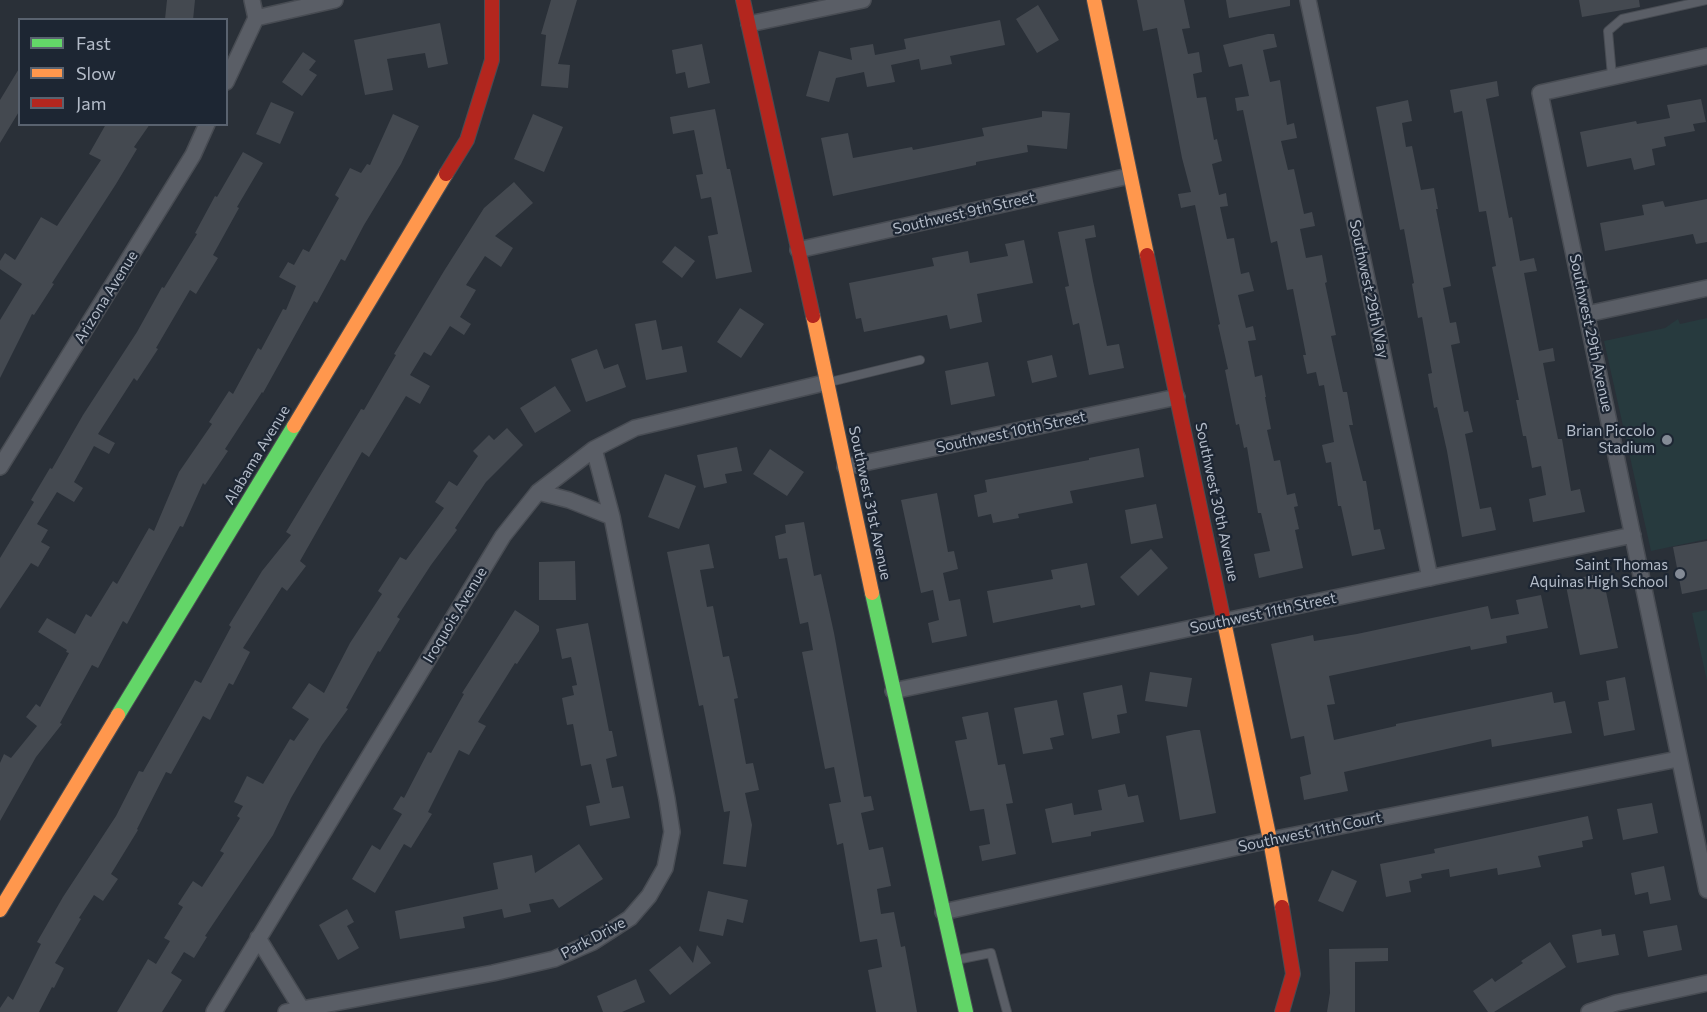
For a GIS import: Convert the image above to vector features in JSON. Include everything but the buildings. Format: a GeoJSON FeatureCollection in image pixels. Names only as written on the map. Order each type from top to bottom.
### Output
{"type":"FeatureCollection","features":[{"type":"Feature","properties":{"kind":"street"},"geometry":{"type":"LineString","coordinates":[[228,78],[256,18],[252,0]]}},
{"type":"Feature","properties":{"kind":"street"},"geometry":{"type":"LineString","coordinates":[[256,18],[334,0]]}},
{"type":"Feature","properties":{"kind":"street","name":"Alabama Avenue"},"geometry":{"type":"LineString","coordinates":[[0,910],[467,140],[492,60],[492,0]]}},
{"type":"Feature","properties":{"kind":"street","name":"Southwest 31st Avenue"},"geometry":{"type":"LineString","coordinates":[[743,0],[828,382],[893,691],[966,1012]]}},
{"type":"Feature","properties":{"kind":"street"},"geometry":{"type":"LineString","coordinates":[[749,24],[863,0]]}},
{"type":"Feature","properties":{"kind":"street","name":"Southwest 30th Avenue"},"geometry":{"type":"LineString","coordinates":[[1094,0],[1270,840],[1293,974],[1282,1012]]}},
{"type":"Feature","properties":{"kind":"street","name":"Southwest 29th Way"},"geometry":{"type":"LineString","coordinates":[[1308,0],[1430,578]]}},
{"type":"Feature","properties":{"kind":"street"},"geometry":{"type":"LineString","coordinates":[[1612,76],[1707,56]]}},
{"type":"Feature","properties":{"kind":"street","name":"Southwest 29th Avenue"},"geometry":{"type":"LineString","coordinates":[[1612,76],[1540,93],[1707,890]]}},
{"type":"Feature","properties":{"kind":"street","name":"Arizona Avenue"},"geometry":{"type":"LineString","coordinates":[[0,467],[193,155],[206,126]]}},
{"type":"Feature","properties":{"kind":"street","name":"Southwest 9th Street"},"geometry":{"type":"LineString","coordinates":[[798,250],[1130,176]]}},
{"type":"Feature","properties":{"kind":"street"},"geometry":{"type":"LineString","coordinates":[[1587,314],[1707,288]]}},
{"type":"Feature","properties":{"kind":"street","name":"Iroquois Avenue"},"geometry":{"type":"LineString","coordinates":[[214,1012],[503,536],[538,492],[594,449],[635,428],[828,382]]}},
{"type":"Feature","properties":{"kind":"street","name":"Southwest 10th Street"},"geometry":{"type":"LineString","coordinates":[[845,467],[1178,397]]}},
{"type":"Feature","properties":{"kind":"street","name":"Park Drive"},"geometry":{"type":"LineString","coordinates":[[293,1010],[493,973],[554,959],[593,942],[630,918],[649,896],[665,868],[672,832],[612,516],[594,449]]}},
{"type":"Feature","properties":{"kind":"street"},"geometry":{"type":"LineString","coordinates":[[538,492],[569,500],[612,516]]}},
{"type":"Feature","properties":{"kind":"street","name":"Southwest 11th Street"},"geometry":{"type":"LineString","coordinates":[[893,691],[1633,535]]}},
{"type":"Feature","properties":{"kind":"street","name":"Southwest 11th Court"},"geometry":{"type":"LineString","coordinates":[[943,912],[1270,840],[1678,759]]}},
{"type":"Feature","properties":{"kind":"street"},"geometry":{"type":"LineString","coordinates":[[258,938],[293,1010]]}},
{"type":"Feature","properties":{"kind":"street"},"geometry":{"type":"LineString","coordinates":[[1588,1012],[1616,1003],[1707,983]]}},
{"type":"Feature","properties":{"kind":"lane"},"geometry":{"type":"LineString","coordinates":[[1612,76],[1608,31],[1622,19],[1707,0]]}},
{"type":"Feature","properties":{"kind":"lane"},"geometry":{"type":"LineString","coordinates":[[828,382],[920,360]]}},
{"type":"Feature","properties":{"kind":"lane"},"geometry":{"type":"LineString","coordinates":[[954,960],[991,953],[1006,1012]]}},
{"type":"Feature","properties":{"kind":"green space","name":"Brian Piccolo Stadium"},"geometry":{"type":"Polygon","coordinates":[[[1707,318],[1707,539],[1651,551],[1604,341],[1665,328],[1678,319],[1680,324],[1707,318]]]}},
{"type":"Feature","properties":{"kind":"green space"},"geometry":{"type":"Polygon","coordinates":[[[1707,610],[1707,681],[1692,613],[1707,610]]]}},
{"type":"Feature","properties":{"kind":"traffic: fast"},"geometry":{"type":"LineString","coordinates":[[118,715],[294,426]]}},
{"type":"Feature","properties":{"kind":"traffic: fast"},"geometry":{"type":"LineString","coordinates":[[872,593],[966,1012]]}},
{"type":"Feature","properties":{"kind":"traffic: slow"},"geometry":{"type":"LineString","coordinates":[[1094,0],[1147,255]]}},
{"type":"Feature","properties":{"kind":"traffic: slow"},"geometry":{"type":"LineString","coordinates":[[294,426],[446,174]]}},
{"type":"Feature","properties":{"kind":"traffic: slow"},"geometry":{"type":"LineString","coordinates":[[813,316],[872,593]]}},
{"type":"Feature","properties":{"kind":"traffic: slow"},"geometry":{"type":"LineString","coordinates":[[1223,617],[1282,907]]}},
{"type":"Feature","properties":{"kind":"traffic: slow"},"geometry":{"type":"LineString","coordinates":[[0,910],[118,715]]}},
{"type":"Feature","properties":{"kind":"traffic: jam"},"geometry":{"type":"LineString","coordinates":[[446,174],[467,140],[492,60],[492,0]]}},
{"type":"Feature","properties":{"kind":"traffic: jam"},"geometry":{"type":"LineString","coordinates":[[743,0],[813,316]]}},
{"type":"Feature","properties":{"kind":"traffic: jam"},"geometry":{"type":"LineString","coordinates":[[1147,255],[1223,617]]}},
{"type":"Feature","properties":{"kind":"traffic: jam"},"geometry":{"type":"LineString","coordinates":[[1282,907],[1293,974],[1282,1012]]}},
{"type":"Feature","properties":{"kind":"place","name":"Brian Piccolo Stadium"},"geometry":{"type":"Point","coordinates":[1667,440]}},
{"type":"Feature","properties":{"kind":"place","name":"Saint Thomas Aquinas High School"},"geometry":{"type":"Point","coordinates":[1680,574]}}]}
